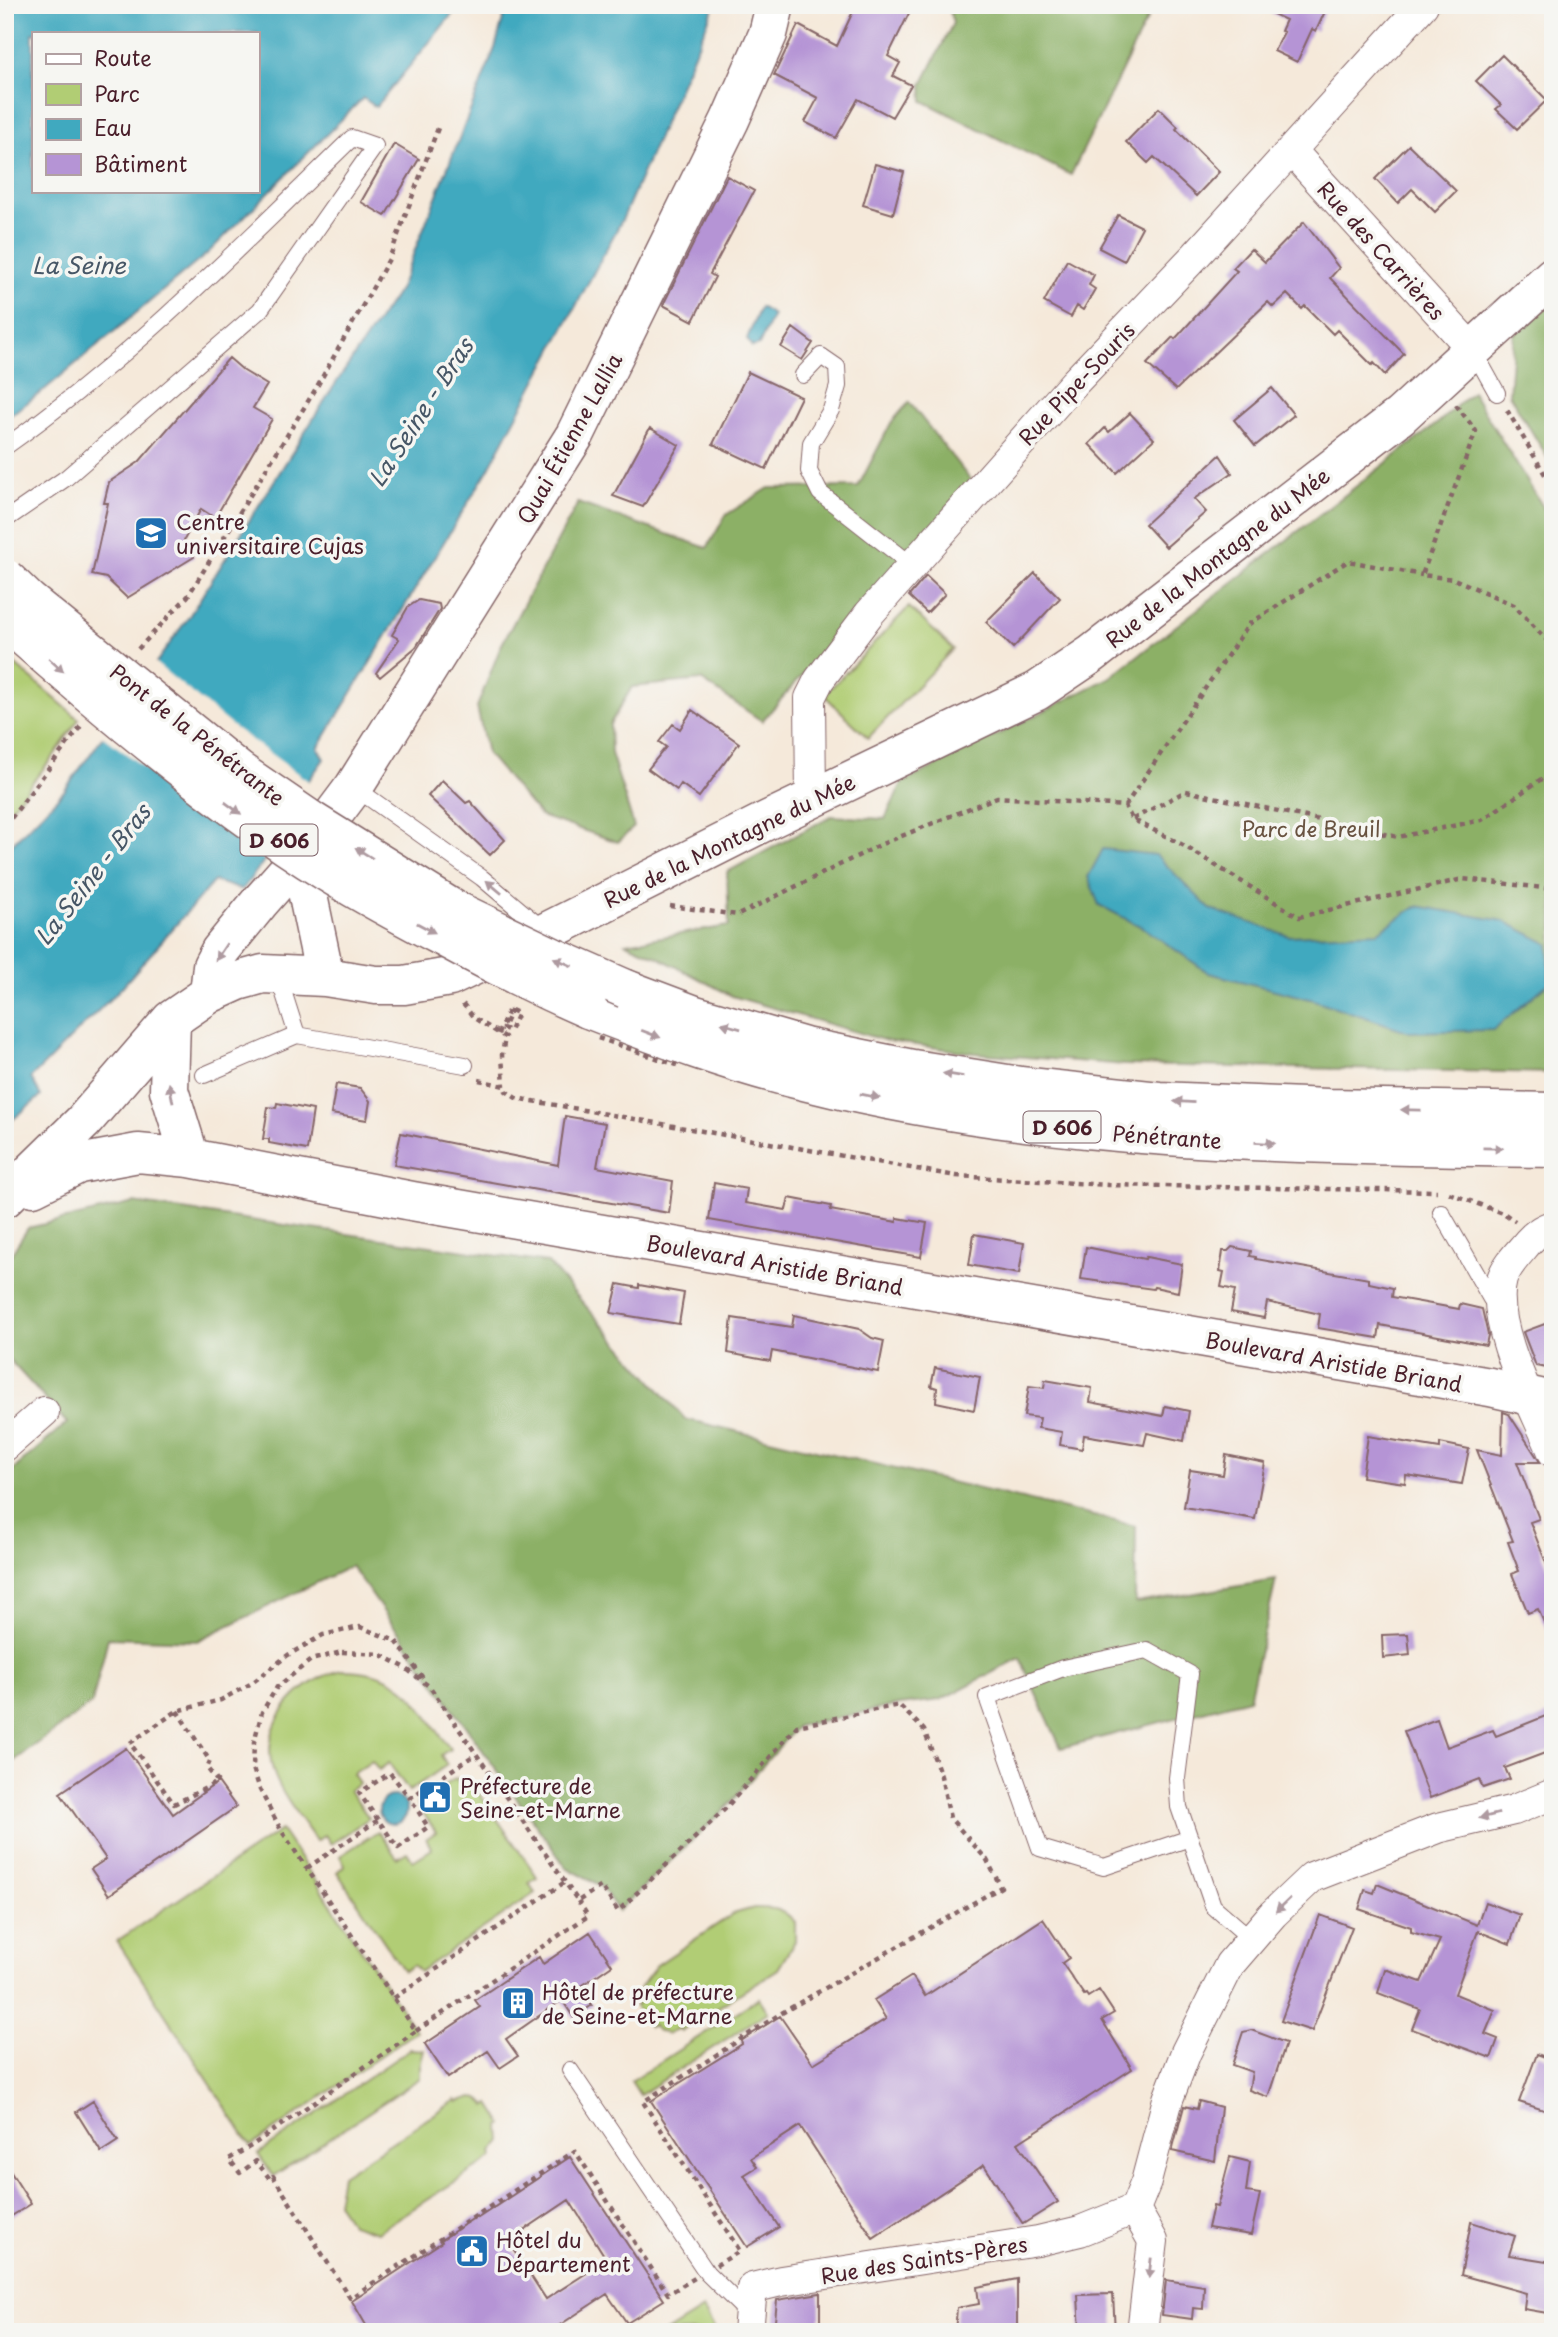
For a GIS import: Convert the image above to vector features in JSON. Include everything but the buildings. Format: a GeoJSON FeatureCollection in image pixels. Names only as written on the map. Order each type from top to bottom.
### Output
{"type":"FeatureCollection","features":[{"type":"Feature","properties":{"kind":"street","name":"Quai Étienne Lallia"},"geometry":{"type":"LineString","coordinates":[[209,994],[212,966],[220,951],[259,902],[312,844],[355,787],[575,435],[730,120],[768,34],[775,5]]}},
{"type":"Feature","properties":{"kind":"street","name":"Rue Pipe-Souris"},"geometry":{"type":"LineString","coordinates":[[811,799],[810,698],[819,680],[869,614],[1074,383],[1196,255],[1423,5]]}},
{"type":"Feature","properties":{"kind":"street","name":"Rue des Carrières"},"geometry":{"type":"LineString","coordinates":[[1291,150],[1473,350]]}},
{"type":"Feature","properties":{"kind":"street","name":"Rue de la Montagne du Mée"},"geometry":{"type":"LineString","coordinates":[[5,1200],[83,1122],[171,1020],[209,994],[238,981],[263,975],[325,977],[390,985],[450,977],[1037,691],[1092,654],[1400,416],[1553,276]]}},
{"type":"Feature","properties":{"kind":"street","name":"Pont de la Pénétrante"},"geometry":{"type":"LineString","coordinates":[[5,578],[29,601],[239,771],[312,821],[453,909],[626,989]]}},
{"type":"Feature","properties":{"kind":"street","name":"Pont de la Pénétrante"},"geometry":{"type":"LineString","coordinates":[[5,620],[87,693],[203,786],[270,835],[381,904],[535,986],[587,1009]]}},
{"type":"Feature","properties":{"kind":"street"},"geometry":{"type":"LineString","coordinates":[[312,844],[307,891],[325,977]]}},
{"type":"Feature","properties":{"kind":"street"},"geometry":{"type":"LineString","coordinates":[[259,902],[262,937],[278,975]]}},
{"type":"Feature","properties":{"kind":"street","name":"Pénétrante"},"geometry":{"type":"LineString","coordinates":[[626,989],[695,1015],[805,1047],[913,1069],[1020,1086],[1172,1101],[1328,1108],[1553,1112]]}},
{"type":"Feature","properties":{"kind":"street","name":"Pénétrante"},"geometry":{"type":"LineString","coordinates":[[587,1009],[699,1051],[808,1083],[888,1100],[1003,1119],[1173,1137],[1314,1145],[1553,1148]]}},
{"type":"Feature","properties":{"kind":"street"},"geometry":{"type":"LineString","coordinates":[[171,1020],[169,1090],[190,1158]]}},
{"type":"Feature","properties":{"kind":"street","name":"Boulevard Aristide Briand"},"geometry":{"type":"LineString","coordinates":[[5,1200],[79,1164],[138,1153],[190,1158],[412,1201],[1490,1387],[1542,1399]]}},
{"type":"Feature","properties":{"kind":"street"},"geometry":{"type":"LineString","coordinates":[[1553,1226],[1547,1227],[1530,1240],[1510,1262],[1502,1279],[1500,1303],[1504,1335],[1542,1399],[1553,1452]]}},
{"type":"Feature","properties":{"kind":"street"},"geometry":{"type":"LineString","coordinates":[[5,1446],[44,1412]]}},
{"type":"Feature","properties":{"kind":"street"},"geometry":{"type":"LineString","coordinates":[[1143,2331],[1153,2241],[1135,2208],[1146,2182],[1168,2099],[1186,2052],[1230,1964],[1273,1914],[1312,1877],[1438,1828],[1514,1810],[1553,1794]]}},
{"type":"Feature","properties":{"kind":"street","name":"Rue des Saints-Pères"},"geometry":{"type":"LineString","coordinates":[[749,2323],[752,2288],[781,2281],[1038,2241],[1080,2231],[1135,2208]]}},
{"type":"Feature","properties":{"kind":"lane"},"geometry":{"type":"LineString","coordinates":[[5,447],[40,422],[175,310],[352,138],[375,146],[260,310],[65,478],[5,520]]}},
{"type":"Feature","properties":{"kind":"lane"},"geometry":{"type":"LineString","coordinates":[[1473,350],[1497,393]]}},
{"type":"Feature","properties":{"kind":"lane"},"geometry":{"type":"LineString","coordinates":[[803,375],[821,356],[837,368],[838,386],[831,410],[811,443],[809,471],[820,493],[913,566]]}},
{"type":"Feature","properties":{"kind":"lane"},"geometry":{"type":"LineString","coordinates":[[355,787],[482,878],[546,932]]}},
{"type":"Feature","properties":{"kind":"lane"},"geometry":{"type":"LineString","coordinates":[[278,975],[297,1035]]}},
{"type":"Feature","properties":{"kind":"lane"},"geometry":{"type":"LineString","coordinates":[[204,1075],[297,1035],[465,1065]]}},
{"type":"Feature","properties":{"kind":"lane"},"geometry":{"type":"LineString","coordinates":[[1441,1212],[1491,1299],[1500,1303]]}},
{"type":"Feature","properties":{"kind":"lane"},"geometry":{"type":"LineString","coordinates":[[1189,1838],[1104,1867],[1040,1848],[987,1697],[1063,1668],[1147,1650],[1190,1674],[1177,1778],[1179,1807],[1213,1906],[1251,1939]]}},
{"type":"Feature","properties":{"kind":"lane"},"geometry":{"type":"LineString","coordinates":[[570,2070],[706,2273],[749,2323]]}},
{"type":"Feature","properties":{"kind":"path"},"geometry":{"type":"LineString","coordinates":[[135,654],[188,596],[321,378],[389,260],[438,128]]}},
{"type":"Feature","properties":{"kind":"path"},"geometry":{"type":"LineString","coordinates":[[1422,575],[1476,431],[1452,398],[1435,383]]}},
{"type":"Feature","properties":{"kind":"path"},"geometry":{"type":"LineString","coordinates":[[1497,393],[1553,488]]}},
{"type":"Feature","properties":{"kind":"path"},"geometry":{"type":"LineString","coordinates":[[1125,806],[1249,624],[1348,561],[1454,579],[1514,605],[1553,647]]}},
{"type":"Feature","properties":{"kind":"path"},"geometry":{"type":"LineString","coordinates":[[5,826],[87,719]]}},
{"type":"Feature","properties":{"kind":"path"},"geometry":{"type":"LineString","coordinates":[[1132,819],[1186,791],[1398,837],[1482,820],[1553,771]]}},
{"type":"Feature","properties":{"kind":"path"},"geometry":{"type":"LineString","coordinates":[[661,904],[738,915],[883,844],[997,797],[1125,806]]}},
{"type":"Feature","properties":{"kind":"path"},"geometry":{"type":"LineString","coordinates":[[1125,806],[1132,819],[1181,844],[1299,917],[1464,879],[1553,889]]}},
{"type":"Feature","properties":{"kind":"path"},"geometry":{"type":"LineString","coordinates":[[460,1000],[474,1018],[505,1037],[502,1055],[504,1087],[516,1098],[956,1176],[1108,1185],[1424,1190],[1455,1193],[1505,1214],[1516,1222]]}},
{"type":"Feature","properties":{"kind":"path"},"geometry":{"type":"LineString","coordinates":[[498,1034],[509,1009],[518,1013],[510,1031],[503,1028],[508,1019],[512,1010],[516,1001]]}},
{"type":"Feature","properties":{"kind":"path"},"geometry":{"type":"LineString","coordinates":[[177,1711],[210,1761],[206,1768],[218,1782],[174,1804],[130,1743],[177,1711],[221,1700],[253,1683],[288,1655],[323,1635],[360,1627],[397,1641],[588,1916],[229,2159],[240,2173],[256,2161],[270,2179],[273,2176],[350,2298],[575,2151],[668,2294],[706,2273],[740,2251],[643,2102],[779,2014],[1001,1887],[987,1860],[950,1818],[941,1776],[924,1730],[899,1705],[797,1726],[725,1809],[618,1911],[601,1886],[578,1901]]}},
{"type":"Feature","properties":{"kind":"path"},"geometry":{"type":"LineString","coordinates":[[416,2031],[281,1830],[260,1790],[253,1768],[254,1742],[262,1712],[277,1687],[311,1660],[342,1653],[380,1654],[404,1667],[430,1687]]}},
{"type":"Feature","properties":{"kind":"path"},"geometry":{"type":"LineString","coordinates":[[410,1798],[476,1754]]}},
{"type":"Feature","properties":{"kind":"path"},"geometry":{"type":"LineString","coordinates":[[390,1773],[428,1827],[398,1848],[378,1820],[359,1793],[390,1773]]}},
{"type":"Feature","properties":{"kind":"path"},"geometry":{"type":"LineString","coordinates":[[307,1868],[378,1820]]}},
{"type":"Feature","properties":{"kind":"path"},"geometry":{"type":"LineString","coordinates":[[394,1998],[565,1882]]}},
{"type":"Feature","properties":{"kind":"green space"},"geometry":{"type":"Polygon","coordinates":[[[948,5],[1131,5],[1148,17],[1071,175],[923,101],[922,85],[953,23],[948,5]]]}},
{"type":"Feature","properties":{"kind":"green space"},"geometry":{"type":"Polygon","coordinates":[[[1553,294],[1553,467],[1509,394],[1514,334],[1553,294]]]}},
{"type":"Feature","properties":{"kind":"green space","name":"Parc de Breuil"},"geometry":{"type":"Polygon","coordinates":[[[1472,392],[1553,523],[1553,1073],[1125,1065],[974,1053],[887,1041],[732,996],[626,943],[729,926],[727,872],[831,816],[885,819],[902,783],[1109,678],[1439,422],[1472,392]]]}},
{"type":"Feature","properties":{"kind":"green space"},"geometry":{"type":"Polygon","coordinates":[[[909,402],[972,482],[762,721],[701,680],[632,687],[610,724],[611,753],[634,827],[618,842],[540,816],[487,754],[477,707],[501,646],[578,503],[707,548],[726,515],[769,488],[858,487],[891,423],[909,402]]]}},
{"type":"Feature","properties":{"kind":"green space"},"geometry":{"type":"Polygon","coordinates":[[[909,607],[953,649],[868,738],[824,695],[909,607]]]}},
{"type":"Feature","properties":{"kind":"green space"},"geometry":{"type":"Polygon","coordinates":[[[5,656],[79,719],[53,757],[5,816],[5,656]]]}},
{"type":"Feature","properties":{"kind":"green space"},"geometry":{"type":"Polygon","coordinates":[[[134,1203],[548,1263],[685,1419],[1136,1526],[1135,1603],[1276,1580],[1249,1699],[1061,1748],[1020,1658],[940,1700],[899,1705],[797,1726],[725,1809],[618,1911],[601,1886],[566,1867],[351,1566],[197,1641],[108,1638],[92,1703],[10,1764],[5,1759],[5,1477],[67,1423],[5,1355],[5,1264],[28,1228],[134,1203]]]}},
{"type":"Feature","properties":{"kind":"green space"},"geometry":{"type":"Polygon","coordinates":[[[342,1670],[381,1676],[395,1683],[418,1704],[450,1749],[441,1755],[447,1765],[409,1791],[389,1763],[379,1770],[372,1761],[353,1774],[359,1783],[349,1790],[369,1818],[331,1844],[325,1835],[316,1841],[283,1793],[275,1776],[271,1740],[284,1709],[296,1695],[309,1684],[342,1670]]]}},
{"type":"Feature","properties":{"kind":"green space"},"geometry":{"type":"Polygon","coordinates":[[[456,1778],[461,1785],[470,1780],[538,1878],[529,1883],[535,1893],[419,1972],[413,1965],[404,1971],[337,1872],[345,1865],[340,1856],[378,1831],[397,1858],[407,1852],[413,1861],[432,1849],[426,1839],[436,1832],[417,1804],[456,1778]]]}},
{"type":"Feature","properties":{"kind":"green space"},"geometry":{"type":"Polygon","coordinates":[[[281,1830],[416,2031],[251,2146],[117,1941],[281,1830]]]}},
{"type":"Feature","properties":{"kind":"green space"},"geometry":{"type":"Polygon","coordinates":[[[754,1908],[776,1909],[786,1913],[795,1922],[795,1941],[778,1969],[681,2031],[679,2028],[667,2034],[656,2030],[652,2025],[649,2027],[635,2006],[638,2003],[634,1996],[657,1965],[733,1914],[754,1908]]]}},
{"type":"Feature","properties":{"kind":"green space"},"geometry":{"type":"Polygon","coordinates":[[[759,1998],[768,2012],[640,2095],[631,2081],[759,1998]]]}},
{"type":"Feature","properties":{"kind":"green space"},"geometry":{"type":"Polygon","coordinates":[[[410,2049],[424,2050],[420,2078],[273,2176],[258,2154],[410,2049]]]}},
{"type":"Feature","properties":{"kind":"green space"},"geometry":{"type":"Polygon","coordinates":[[[472,2097],[479,2098],[487,2106],[490,2104],[503,2124],[500,2127],[501,2141],[492,2152],[493,2157],[377,2232],[351,2224],[337,2203],[342,2175],[456,2100],[457,2102],[472,2097]]]}},
{"type":"Feature","properties":{"kind":"green space"},"geometry":{"type":"Polygon","coordinates":[[[703,2309],[717,2332],[666,2332],[703,2309]]]}},
{"type":"Feature","properties":{"kind":"water","name":"La Seine"},"geometry":{"type":"Polygon","coordinates":[[[5,5],[460,5],[376,107],[363,98],[209,252],[43,391],[5,419],[5,5]]]}},
{"type":"Feature","properties":{"kind":"water","name":"La Seine - Bras"},"geometry":{"type":"Polygon","coordinates":[[[507,5],[715,5],[623,218],[488,470],[318,748],[324,759],[299,794],[291,825],[242,890],[214,881],[122,987],[31,1078],[41,1096],[5,1126],[5,851],[64,791],[188,618],[332,389],[400,288],[495,48],[507,5]]]}},
{"type":"Feature","properties":{"kind":"water"},"geometry":{"type":"Polygon","coordinates":[[[760,307],[773,315],[759,345],[752,347],[747,339],[760,307]]]}},
{"type":"Feature","properties":{"kind":"water"},"geometry":{"type":"Polygon","coordinates":[[[1103,849],[1156,855],[1210,909],[1289,936],[1378,932],[1417,906],[1504,921],[1549,944],[1549,983],[1493,1030],[1410,1032],[1314,1000],[1209,973],[1144,928],[1099,905],[1088,877],[1103,849]]]}},
{"type":"Feature","properties":{"kind":"water"},"geometry":{"type":"Polygon","coordinates":[[[393,1796],[403,1800],[407,1810],[403,1820],[393,1824],[383,1820],[379,1810],[383,1800],[393,1796]]]}},
{"type":"Feature","properties":{"kind":"pier"},"geometry":{"type":"Polygon","coordinates":[[[153,661],[231,725],[311,783],[303,795],[294,827],[268,862],[100,734],[153,661]]]}},
{"type":"Feature","properties":{"kind":"place","name":"Centre universitaire Cujas"},"geometry":{"type":"Point","coordinates":[151,533]}},
{"type":"Feature","properties":{"kind":"place","name":"Préfecture de Seine-et-Marne"},"geometry":{"type":"Point","coordinates":[435,1797]}},
{"type":"Feature","properties":{"kind":"place","name":"Hôtel de préfecture de Seine-et-Marne"},"geometry":{"type":"Point","coordinates":[518,2003]}},
{"type":"Feature","properties":{"kind":"place","name":"Hôtel du Département"},"geometry":{"type":"Point","coordinates":[472,2251]}}]}
